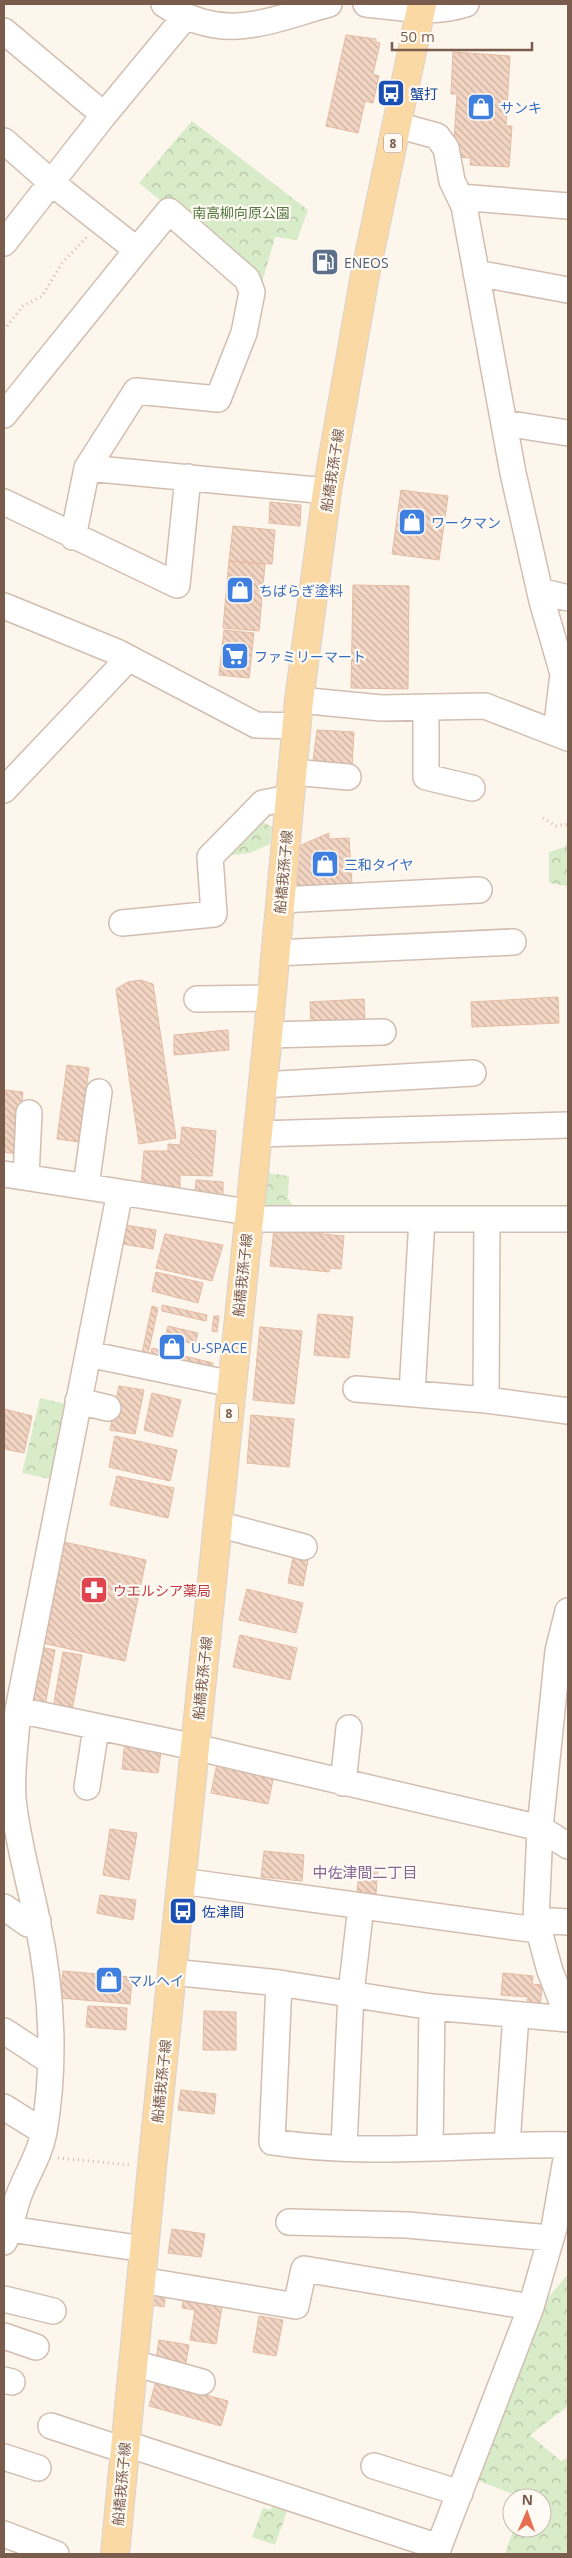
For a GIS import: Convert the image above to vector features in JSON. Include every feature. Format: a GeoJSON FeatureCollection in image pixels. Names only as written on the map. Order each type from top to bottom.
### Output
{"type":"FeatureCollection","features":[{"type":"Feature","properties":{"kind":"main road","name":"船橋我孫子線"},"geometry":{"type":"LineString","coordinates":[[115,2554],[124,2447],[248,1212],[268,1035],[298,713],[327,492],[366,275],[421,7]]}},
{"type":"Feature","properties":{"kind":"street"},"geometry":{"type":"LineString","coordinates":[[164,4],[185,17],[212,25],[247,27],[329,4]]}},
{"type":"Feature","properties":{"kind":"street"},"geometry":{"type":"LineString","coordinates":[[366,4],[448,10],[466,4]]}},
{"type":"Feature","properties":{"kind":"street"},"geometry":{"type":"LineString","coordinates":[[4,244],[104,115],[185,17]]}},
{"type":"Feature","properties":{"kind":"street"},"geometry":{"type":"LineString","coordinates":[[4,32],[104,115]]}},
{"type":"Feature","properties":{"kind":"street"},"geometry":{"type":"LineString","coordinates":[[4,606],[80,636],[256,725],[298,713],[426,706],[485,706],[562,735],[566,673],[540,591],[504,423],[464,206],[452,181],[446,148],[437,136],[397,124]]}},
{"type":"Feature","properties":{"kind":"street"},"geometry":{"type":"LineString","coordinates":[[4,141],[52,183],[137,250]]}},
{"type":"Feature","properties":{"kind":"street"},"geometry":{"type":"LineString","coordinates":[[460,197],[568,206]]}},
{"type":"Feature","properties":{"kind":"street"},"geometry":{"type":"LineString","coordinates":[[4,415],[168,211],[247,279],[252,292],[244,333],[218,399],[136,391],[87,468],[73,537]]}},
{"type":"Feature","properties":{"kind":"street"},"geometry":{"type":"LineString","coordinates":[[476,273],[568,290]]}},
{"type":"Feature","properties":{"kind":"street"},"geometry":{"type":"LineString","coordinates":[[504,423],[568,433]]}},
{"type":"Feature","properties":{"kind":"street"},"geometry":{"type":"LineString","coordinates":[[87,468],[327,492]]}},
{"type":"Feature","properties":{"kind":"street"},"geometry":{"type":"LineString","coordinates":[[4,502],[73,537],[178,585],[188,477]]}},
{"type":"Feature","properties":{"kind":"street"},"geometry":{"type":"LineString","coordinates":[[540,591],[568,598]]}},
{"type":"Feature","properties":{"kind":"street"},"geometry":{"type":"LineString","coordinates":[[4,790],[127,660]]}},
{"type":"Feature","properties":{"kind":"street"},"geometry":{"type":"LineString","coordinates":[[426,706],[426,778],[472,788]]}},
{"type":"Feature","properties":{"kind":"street"},"geometry":{"type":"LineString","coordinates":[[292,772],[348,777]]}},
{"type":"Feature","properties":{"kind":"street"},"geometry":{"type":"LineString","coordinates":[[122,923],[214,914],[210,857],[263,803],[289,798]]}},
{"type":"Feature","properties":{"kind":"street"},"geometry":{"type":"LineString","coordinates":[[280,900],[479,890]]}},
{"type":"Feature","properties":{"kind":"street"},"geometry":{"type":"LineString","coordinates":[[275,952],[513,942]]}},
{"type":"Feature","properties":{"kind":"street"},"geometry":{"type":"LineString","coordinates":[[197,999],[271,998]]}},
{"type":"Feature","properties":{"kind":"street"},"geometry":{"type":"LineString","coordinates":[[268,1035],[384,1032]]}},
{"type":"Feature","properties":{"kind":"street"},"geometry":{"type":"LineString","coordinates":[[262,1085],[473,1073]]}},
{"type":"Feature","properties":{"kind":"street"},"geometry":{"type":"LineString","coordinates":[[86,1186],[99,1092]]}},
{"type":"Feature","properties":{"kind":"street"},"geometry":{"type":"LineString","coordinates":[[29,1113],[15,1176],[248,1212],[259,1219],[568,1219]]}},
{"type":"Feature","properties":{"kind":"street"},"geometry":{"type":"LineString","coordinates":[[258,1134],[568,1125]]}},
{"type":"Feature","properties":{"kind":"street"},"geometry":{"type":"LineString","coordinates":[[120,1192],[18,1710],[9,1769],[18,1840],[38,1921],[49,1988],[52,2044],[44,2132],[37,2156],[11,2192],[7,2235],[144,2249]]}},
{"type":"Feature","properties":{"kind":"street"},"geometry":{"type":"LineString","coordinates":[[412,1393],[422,1219]]}},
{"type":"Feature","properties":{"kind":"street"},"geometry":{"type":"LineString","coordinates":[[486,1400],[487,1219]]}},
{"type":"Feature","properties":{"kind":"street"},"geometry":{"type":"LineString","coordinates":[[88,1354],[232,1384]]}},
{"type":"Feature","properties":{"kind":"street"},"geometry":{"type":"LineString","coordinates":[[356,1389],[486,1400],[568,1412]]}},
{"type":"Feature","properties":{"kind":"street"},"geometry":{"type":"LineString","coordinates":[[78,1401],[108,1408]]}},
{"type":"Feature","properties":{"kind":"street"},"geometry":{"type":"LineString","coordinates":[[218,1524],[304,1547]]}},
{"type":"Feature","properties":{"kind":"street"},"geometry":{"type":"LineString","coordinates":[[172,1972],[279,1983],[432,2006],[516,2015],[568,2018],[550,1971],[537,1925],[540,1828],[560,1732],[558,1651],[568,1611]]}},
{"type":"Feature","properties":{"kind":"street"},"geometry":{"type":"LineString","coordinates":[[18,1710],[96,1728],[195,1747],[540,1828],[568,1846]]}},
{"type":"Feature","properties":{"kind":"street"},"geometry":{"type":"LineString","coordinates":[[86,1786],[96,1728]]}},
{"type":"Feature","properties":{"kind":"street"},"geometry":{"type":"LineString","coordinates":[[343,1783],[349,1728]]}},
{"type":"Feature","properties":{"kind":"street"},"geometry":{"type":"LineString","coordinates":[[181,1881],[360,1906],[537,1925],[568,1922]]}},
{"type":"Feature","properties":{"kind":"street"},"geometry":{"type":"LineString","coordinates":[[344,2147],[351,1993],[360,1906]]}},
{"type":"Feature","properties":{"kind":"street"},"geometry":{"type":"LineString","coordinates":[[4,1907],[28,1924],[38,1921]]}},
{"type":"Feature","properties":{"kind":"street"},"geometry":{"type":"LineString","coordinates":[[51,2426],[124,2447],[438,2551],[531,2307],[550,2238],[568,2147],[507,2144],[430,2148],[311,2148],[272,2142],[279,1983]]}},
{"type":"Feature","properties":{"kind":"street"},"geometry":{"type":"LineString","coordinates":[[430,2148],[432,2006]]}},
{"type":"Feature","properties":{"kind":"street"},"geometry":{"type":"LineString","coordinates":[[507,2144],[516,2015]]}},
{"type":"Feature","properties":{"kind":"street"},"geometry":{"type":"LineString","coordinates":[[4,2031],[50,2061]]}},
{"type":"Feature","properties":{"kind":"street"},"geometry":{"type":"LineString","coordinates":[[4,2107],[44,2132]]}},
{"type":"Feature","properties":{"kind":"street"},"geometry":{"type":"LineString","coordinates":[[289,2222],[407,2225],[550,2238]]}},
{"type":"Feature","properties":{"kind":"street"},"geometry":{"type":"LineString","coordinates":[[141,2280],[296,2306],[304,2269],[531,2307]]}},
{"type":"Feature","properties":{"kind":"street"},"geometry":{"type":"LineString","coordinates":[[4,2299],[53,2311]]}},
{"type":"Feature","properties":{"kind":"street"},"geometry":{"type":"LineString","coordinates":[[4,2336],[36,2346]]}},
{"type":"Feature","properties":{"kind":"street"},"geometry":{"type":"LineString","coordinates":[[133,2363],[202,2382]]}},
{"type":"Feature","properties":{"kind":"street"},"geometry":{"type":"LineString","coordinates":[[4,2457],[38,2468]]}},
{"type":"Feature","properties":{"kind":"street"},"geometry":{"type":"LineString","coordinates":[[374,2466],[460,2493]]}},
{"type":"Feature","properties":{"kind":"street"},"geometry":{"type":"LineString","coordinates":[[4,2534],[56,2554]]}},
{"type":"Feature","properties":{"kind":"path"},"geometry":{"type":"LineString","coordinates":[[4,330],[23,306],[42,296],[62,262],[102,222]]}},
{"type":"Feature","properties":{"kind":"path"},"geometry":{"type":"LineString","coordinates":[[543,818],[556,826],[568,824]]}},
{"type":"Feature","properties":{"kind":"path"},"geometry":{"type":"LineString","coordinates":[[37,2156],[152,2168]]}},
{"type":"Feature","properties":{"kind":"green space","name":"南高柳向原公園"},"geometry":{"type":"Polygon","coordinates":[[[192,121],[308,210],[297,240],[275,237],[262,283],[139,183],[192,121]]]}},
{"type":"Feature","properties":{"kind":"green space"},"geometry":{"type":"Polygon","coordinates":[[[256,819],[272,827],[270,844],[250,853],[225,856],[256,819]]]}},
{"type":"Feature","properties":{"kind":"green space"},"geometry":{"type":"Polygon","coordinates":[[[568,838],[568,886],[549,883],[549,852],[565,847],[568,838]]]}},
{"type":"Feature","properties":{"kind":"green space"},"geometry":{"type":"Polygon","coordinates":[[[269,1150],[268,1173],[289,1176],[288,1198],[296,1211],[270,1209],[265,1204],[266,1152],[269,1150]]]}},
{"type":"Feature","properties":{"kind":"green space"},"geometry":{"type":"Polygon","coordinates":[[[40,1398],[66,1404],[51,1479],[22,1473],[40,1398]]]}},
{"type":"Feature","properties":{"kind":"green space"},"geometry":{"type":"Polygon","coordinates":[[[568,2274],[568,2406],[530,2435],[561,2461],[568,2458],[568,2554],[505,2554],[511,2538],[552,2538],[552,2488],[502,2488],[502,2490],[477,2480],[542,2305],[568,2274]]]}},
{"type":"Feature","properties":{"kind":"green space"},"geometry":{"type":"Polygon","coordinates":[[[274,2500],[289,2506],[275,2545],[252,2537],[263,2508],[271,2510],[274,2500]]]}},
{"type":"Feature","properties":{"kind":"building"},"geometry":{"type":"Polygon","coordinates":[[[346,35],[376,39],[376,42],[380,43],[373,74],[379,76],[373,103],[365,101],[358,133],[326,126],[346,35]]]}},
{"type":"Feature","properties":{"kind":"building"},"geometry":{"type":"Polygon","coordinates":[[[453,52],[510,56],[506,126],[512,126],[509,167],[470,165],[471,158],[453,157],[457,94],[451,94],[453,52]]]}},
{"type":"Feature","properties":{"kind":"building"},"geometry":{"type":"Polygon","coordinates":[[[401,490],[448,496],[439,560],[392,554],[401,490]]]}},
{"type":"Feature","properties":{"kind":"building"},"geometry":{"type":"Polygon","coordinates":[[[270,502],[301,505],[300,526],[269,523],[270,502]]]}},
{"type":"Feature","properties":{"kind":"building"},"geometry":{"type":"Polygon","coordinates":[[[233,526],[275,530],[272,564],[229,561],[233,526]]]}},
{"type":"Feature","properties":{"kind":"building"},"geometry":{"type":"Polygon","coordinates":[[[229,561],[265,564],[259,631],[223,628],[229,561]]]}},
{"type":"Feature","properties":{"kind":"building"},"geometry":{"type":"Polygon","coordinates":[[[353,585],[409,586],[408,689],[351,688],[353,585]]]}},
{"type":"Feature","properties":{"kind":"building"},"geometry":{"type":"Polygon","coordinates":[[[224,630],[254,633],[249,678],[219,675],[224,630]]]}},
{"type":"Feature","properties":{"kind":"building"},"geometry":{"type":"Polygon","coordinates":[[[317,730],[354,732],[352,768],[313,761],[317,730]]]}},
{"type":"Feature","properties":{"kind":"building"},"geometry":{"type":"Polygon","coordinates":[[[329,833],[329,839],[349,838],[352,884],[307,892],[297,886],[299,846],[329,833]]]}},
{"type":"Feature","properties":{"kind":"building"},"geometry":{"type":"Polygon","coordinates":[[[140,980],[153,984],[176,1138],[139,1144],[116,989],[128,982],[140,980]]]}},
{"type":"Feature","properties":{"kind":"building"},"geometry":{"type":"Polygon","coordinates":[[[558,997],[559,1023],[472,1027],[471,1002],[558,997]]]}},
{"type":"Feature","properties":{"kind":"building"},"geometry":{"type":"Polygon","coordinates":[[[364,999],[365,1021],[311,1023],[310,1002],[364,999]]]}},
{"type":"Feature","properties":{"kind":"building"},"geometry":{"type":"Polygon","coordinates":[[[228,1030],[229,1050],[174,1055],[174,1035],[228,1030]]]}},
{"type":"Feature","properties":{"kind":"building"},"geometry":{"type":"Polygon","coordinates":[[[67,1065],[89,1068],[79,1142],[57,1139],[67,1065]]]}},
{"type":"Feature","properties":{"kind":"building"},"geometry":{"type":"Polygon","coordinates":[[[4,1090],[23,1092],[17,1154],[4,1152],[4,1090]]]}},
{"type":"Feature","properties":{"kind":"building"},"geometry":{"type":"Polygon","coordinates":[[[182,1127],[216,1131],[212,1176],[180,1175],[180,1192],[141,1187],[144,1151],[168,1151],[168,1144],[180,1145],[182,1127]]]}},
{"type":"Feature","properties":{"kind":"building"},"geometry":{"type":"Polygon","coordinates":[[[196,1180],[223,1182],[223,1195],[195,1194],[196,1180]]]}},
{"type":"Feature","properties":{"kind":"building"},"geometry":{"type":"Polygon","coordinates":[[[119,1224],[156,1230],[153,1249],[116,1243],[119,1224]]]}},
{"type":"Feature","properties":{"kind":"building"},"geometry":{"type":"Polygon","coordinates":[[[274,1229],[344,1236],[341,1269],[330,1268],[329,1272],[270,1266],[274,1229]]]}},
{"type":"Feature","properties":{"kind":"building"},"geometry":{"type":"Polygon","coordinates":[[[165,1234],[223,1245],[212,1281],[156,1268],[165,1234]]]}},
{"type":"Feature","properties":{"kind":"building"},"geometry":{"type":"Polygon","coordinates":[[[156,1272],[203,1283],[198,1303],[152,1291],[156,1272]]]}},
{"type":"Feature","properties":{"kind":"building"},"geometry":{"type":"Polygon","coordinates":[[[162,1305],[207,1315],[206,1321],[162,1311],[162,1305]]]}},
{"type":"Feature","properties":{"kind":"building"},"geometry":{"type":"Polygon","coordinates":[[[152,1306],[158,1308],[148,1354],[142,1353],[152,1306]]]}},
{"type":"Feature","properties":{"kind":"building"},"geometry":{"type":"Polygon","coordinates":[[[318,1314],[353,1317],[349,1358],[314,1355],[318,1314]]]}},
{"type":"Feature","properties":{"kind":"building"},"geometry":{"type":"Polygon","coordinates":[[[214,1316],[219,1316],[217,1332],[212,1331],[214,1316]]]}},
{"type":"Feature","properties":{"kind":"building"},"geometry":{"type":"Polygon","coordinates":[[[168,1326],[198,1333],[195,1344],[165,1338],[168,1326]]]}},
{"type":"Feature","properties":{"kind":"building"},"geometry":{"type":"Polygon","coordinates":[[[260,1327],[302,1331],[294,1404],[253,1400],[260,1327]]]}},
{"type":"Feature","properties":{"kind":"building"},"geometry":{"type":"Polygon","coordinates":[[[152,1348],[213,1363],[212,1369],[151,1354],[152,1348]]]}},
{"type":"Feature","properties":{"kind":"building"},"geometry":{"type":"Polygon","coordinates":[[[119,1386],[144,1390],[135,1434],[110,1430],[119,1386]]]}},
{"type":"Feature","properties":{"kind":"building"},"geometry":{"type":"Polygon","coordinates":[[[152,1393],[181,1400],[172,1437],[144,1430],[152,1393]]]}},
{"type":"Feature","properties":{"kind":"building"},"geometry":{"type":"Polygon","coordinates":[[[4,1409],[32,1416],[24,1453],[4,1449],[4,1409]]]}},
{"type":"Feature","properties":{"kind":"building"},"geometry":{"type":"Polygon","coordinates":[[[251,1415],[294,1419],[289,1467],[247,1463],[251,1415]]]}},
{"type":"Feature","properties":{"kind":"building"},"geometry":{"type":"Polygon","coordinates":[[[115,1436],[177,1450],[170,1481],[109,1467],[115,1436]]]}},
{"type":"Feature","properties":{"kind":"building"},"geometry":{"type":"Polygon","coordinates":[[[117,1476],[174,1488],[168,1518],[110,1505],[117,1476]]]}},
{"type":"Feature","properties":{"kind":"building"},"geometry":{"type":"Polygon","coordinates":[[[64,1542],[146,1560],[125,1661],[42,1643],[64,1542]]]}},
{"type":"Feature","properties":{"kind":"building"},"geometry":{"type":"Polygon","coordinates":[[[293,1557],[308,1560],[303,1586],[288,1583],[293,1557]]]}},
{"type":"Feature","properties":{"kind":"building"},"geometry":{"type":"Polygon","coordinates":[[[247,1589],[303,1603],[296,1633],[239,1620],[247,1589]]]}},
{"type":"Feature","properties":{"kind":"building"},"geometry":{"type":"Polygon","coordinates":[[[240,1635],[297,1648],[290,1680],[233,1667],[240,1635]]]}},
{"type":"Feature","properties":{"kind":"building"},"geometry":{"type":"Polygon","coordinates":[[[36,1646],[55,1650],[45,1706],[28,1697],[36,1646]]]}},
{"type":"Feature","properties":{"kind":"building"},"geometry":{"type":"Polygon","coordinates":[[[63,1652],[82,1655],[72,1711],[53,1708],[63,1652]]]}},
{"type":"Feature","properties":{"kind":"building"},"geometry":{"type":"Polygon","coordinates":[[[125,1741],[162,1746],[158,1773],[122,1769],[125,1741]]]}},
{"type":"Feature","properties":{"kind":"building"},"geometry":{"type":"Polygon","coordinates":[[[217,1764],[274,1775],[268,1804],[211,1793],[217,1764]]]}},
{"type":"Feature","properties":{"kind":"building"},"geometry":{"type":"Polygon","coordinates":[[[110,1829],[137,1833],[129,1880],[103,1875],[110,1829]]]}},
{"type":"Feature","properties":{"kind":"building"},"geometry":{"type":"Polygon","coordinates":[[[264,1851],[304,1855],[302,1881],[261,1877],[264,1851]]]}},
{"type":"Feature","properties":{"kind":"building"},"geometry":{"type":"Polygon","coordinates":[[[360,1865],[378,1866],[376,1894],[357,1892],[360,1865]]]}},
{"type":"Feature","properties":{"kind":"building"},"geometry":{"type":"Polygon","coordinates":[[[100,1895],[136,1900],[133,1920],[97,1913],[100,1895]]]}},
{"type":"Feature","properties":{"kind":"building"},"geometry":{"type":"Polygon","coordinates":[[[63,1971],[132,1977],[130,2004],[60,1998],[63,1971]]]}},
{"type":"Feature","properties":{"kind":"building"},"geometry":{"type":"Polygon","coordinates":[[[503,1973],[533,1976],[532,1984],[542,1985],[540,2010],[527,2009],[528,1997],[501,1995],[503,1973]]]}},
{"type":"Feature","properties":{"kind":"building"},"geometry":{"type":"Polygon","coordinates":[[[88,2006],[127,2008],[126,2030],[86,2027],[88,2006]]]}},
{"type":"Feature","properties":{"kind":"building"},"geometry":{"type":"Polygon","coordinates":[[[204,2011],[236,2012],[236,2050],[203,2050],[204,2011]]]}},
{"type":"Feature","properties":{"kind":"building"},"geometry":{"type":"Polygon","coordinates":[[[181,2090],[216,2094],[214,2114],[178,2110],[181,2090]]]}},
{"type":"Feature","properties":{"kind":"building"},"geometry":{"type":"Polygon","coordinates":[[[172,2229],[205,2234],[201,2257],[168,2253],[172,2229]]]}},
{"type":"Feature","properties":{"kind":"building"},"geometry":{"type":"Polygon","coordinates":[[[155,2290],[166,2292],[164,2307],[152,2305],[155,2290]]]}},
{"type":"Feature","properties":{"kind":"building"},"geometry":{"type":"Polygon","coordinates":[[[183,2301],[222,2307],[216,2344],[190,2340],[195,2310],[182,2308],[183,2301]]]}},
{"type":"Feature","properties":{"kind":"building"},"geometry":{"type":"Polygon","coordinates":[[[259,2316],[283,2320],[276,2356],[253,2352],[259,2316]]]}},
{"type":"Feature","properties":{"kind":"building"},"geometry":{"type":"Polygon","coordinates":[[[159,2340],[189,2345],[185,2368],[156,2360],[159,2340]]]}},
{"type":"Feature","properties":{"kind":"building"},"geometry":{"type":"Polygon","coordinates":[[[156,2381],[228,2401],[221,2426],[149,2406],[156,2381]]]}},
{"type":"Feature","properties":{"kind":"place","name":"蟹打"},"geometry":{"type":"Point","coordinates":[391,93]}},
{"type":"Feature","properties":{"kind":"place","name":"サンキ"},"geometry":{"type":"Point","coordinates":[481,107]}},
{"type":"Feature","properties":{"kind":"place","name":"ENEOS"},"geometry":{"type":"Point","coordinates":[325,262]}},
{"type":"Feature","properties":{"kind":"place","name":"ワークマン"},"geometry":{"type":"Point","coordinates":[412,522]}},
{"type":"Feature","properties":{"kind":"place","name":"ちばらぎ塗料"},"geometry":{"type":"Point","coordinates":[240,590]}},
{"type":"Feature","properties":{"kind":"place","name":"ファミリーマート"},"geometry":{"type":"Point","coordinates":[235,656]}},
{"type":"Feature","properties":{"kind":"place","name":"三和タイヤ"},"geometry":{"type":"Point","coordinates":[325,864]}},
{"type":"Feature","properties":{"kind":"place","name":"U-SPACE"},"geometry":{"type":"Point","coordinates":[172,1347]}},
{"type":"Feature","properties":{"kind":"place","name":"ウエルシア薬局"},"geometry":{"type":"Point","coordinates":[94,1590]}},
{"type":"Feature","properties":{"kind":"place","name":"佐津間"},"geometry":{"type":"Point","coordinates":[183,1911]}},
{"type":"Feature","properties":{"kind":"place","name":"マルヘイ"},"geometry":{"type":"Point","coordinates":[109,1980]}},
{"type":"Feature","properties":{"kind":"district","name":"中佐津間二丁目"},"geometry":{"type":"Point","coordinates":[365,1872]}}]}
